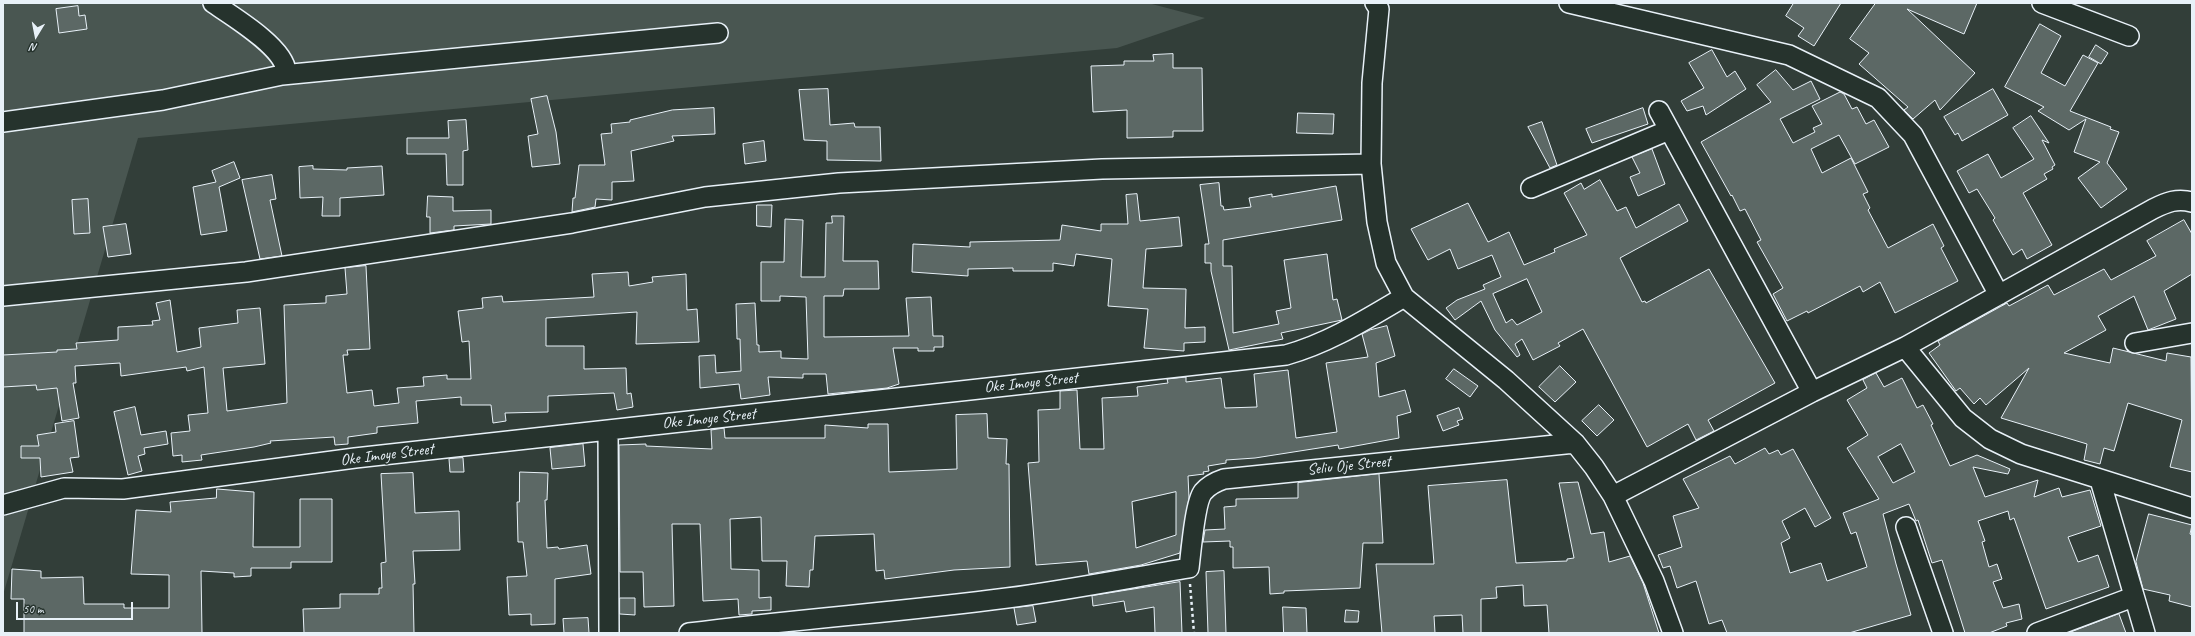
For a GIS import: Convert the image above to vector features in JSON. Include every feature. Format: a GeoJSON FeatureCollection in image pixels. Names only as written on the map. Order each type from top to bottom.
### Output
{"type":"FeatureCollection","features":[{"type":"Feature","properties":{"kind":"street"},"geometry":{"type":"LineString","coordinates":[[213,3],[249,26],[279,55],[285,64],[286,70],[282,75]]}},
{"type":"Feature","properties":{"kind":"street"},"geometry":{"type":"LineString","coordinates":[[1569,3],[1789,55],[1878,98],[1913,135],[2000,295]]}},
{"type":"Feature","properties":{"kind":"street"},"geometry":{"type":"LineString","coordinates":[[2042,3],[2129,36]]}},
{"type":"Feature","properties":{"kind":"street"},"geometry":{"type":"LineString","coordinates":[[1379,5],[1372,83],[1371,164],[1377,222],[1386,263],[1404,297],[1506,380],[1575,443],[1594,467],[1614,496],[1654,581],[1673,633]]}},
{"type":"Feature","properties":{"kind":"street"},"geometry":{"type":"LineString","coordinates":[[3,122],[162,100],[282,75],[718,33]]}},
{"type":"Feature","properties":{"kind":"street"},"geometry":{"type":"LineString","coordinates":[[1659,111],[1812,392]]}},
{"type":"Feature","properties":{"kind":"street"},"geometry":{"type":"LineString","coordinates":[[1531,188],[1669,130]]}},
{"type":"Feature","properties":{"kind":"street"},"geometry":{"type":"LineString","coordinates":[[3,296],[246,272],[572,223],[705,197],[839,183],[1102,168],[1371,164]]}},
{"type":"Feature","properties":{"kind":"street"},"geometry":{"type":"LineString","coordinates":[[1614,496],[1812,392],[1905,347],[2153,209],[2169,201],[2182,200],[2192,202]]}},
{"type":"Feature","properties":{"kind":"street","name":"Oke Imoye Street"},"geometry":{"type":"LineString","coordinates":[[3,505],[64,488],[123,489],[356,458],[1286,355],[1313,347],[1340,335],[1404,297]]}},
{"type":"Feature","properties":{"kind":"street"},"geometry":{"type":"LineString","coordinates":[[2135,343],[2192,333]]}},
{"type":"Feature","properties":{"kind":"street"},"geometry":{"type":"LineString","coordinates":[[1905,347],[1963,418],[1990,438],[2021,454],[2192,508]]}},
{"type":"Feature","properties":{"kind":"street"},"geometry":{"type":"LineString","coordinates":[[608,430],[609,633]]}},
{"type":"Feature","properties":{"kind":"street","name":"Seliu Oje Street"},"geometry":{"type":"LineString","coordinates":[[1189,568],[1198,506],[1202,493],[1210,484],[1224,479],[1575,443]]}},
{"type":"Feature","properties":{"kind":"street"},"geometry":{"type":"LineString","coordinates":[[2100,480],[2144,633]]}},
{"type":"Feature","properties":{"kind":"street"},"geometry":{"type":"LineString","coordinates":[[1906,527],[1943,633]]}},
{"type":"Feature","properties":{"kind":"street"},"geometry":{"type":"LineString","coordinates":[[689,633],[1009,598],[1189,568]]}},
{"type":"Feature","properties":{"kind":"street"},"geometry":{"type":"LineString","coordinates":[[2037,633],[2133,597]]}},
{"type":"Feature","properties":{"kind":"path"},"geometry":{"type":"LineString","coordinates":[[1189,568],[1194,633]]}},
{"type":"Feature","properties":{"kind":"shaded area"},"geometry":{"type":"Polygon","coordinates":[[[3,3],[1148,3],[1205,18],[1117,48],[138,138],[3,595],[3,3]]]}},
{"type":"Feature","properties":{"kind":"building"},"geometry":{"type":"Polygon","coordinates":[[[1794,3],[1841,3],[1814,46],[1798,36],[1804,28],[1786,16],[1794,3]]]}},
{"type":"Feature","properties":{"kind":"building"},"geometry":{"type":"Polygon","coordinates":[[[1876,3],[1977,3],[1964,34],[1907,9],[1975,73],[1940,110],[1935,100],[1913,119],[1904,110],[1908,107],[1859,64],[1869,53],[1850,39],[1876,3]]]}},
{"type":"Feature","properties":{"kind":"building"},"geometry":{"type":"Polygon","coordinates":[[[78,6],[79,16],[85,15],[87,29],[59,33],[56,9],[78,6]]]}},
{"type":"Feature","properties":{"kind":"building"},"geometry":{"type":"Polygon","coordinates":[[[2040,24],[2061,36],[2041,73],[2065,86],[2083,55],[2098,63],[2070,111],[2111,127],[2110,129],[2119,132],[2107,163],[2127,189],[2101,208],[2078,178],[2100,162],[2074,152],[2086,119],[2069,130],[2038,111],[2044,107],[2005,87],[2040,24]]]}},
{"type":"Feature","properties":{"kind":"building"},"geometry":{"type":"Polygon","coordinates":[[[2096,45],[2108,53],[2101,64],[2089,57],[2096,45]]]}},
{"type":"Feature","properties":{"kind":"building"},"geometry":{"type":"Polygon","coordinates":[[[1712,50],[1727,77],[1735,71],[1746,89],[1706,115],[1703,106],[1687,111],[1681,101],[1704,88],[1689,63],[1712,50]]]}},
{"type":"Feature","properties":{"kind":"building"},"geometry":{"type":"Polygon","coordinates":[[[1173,54],[1173,68],[1202,68],[1203,131],[1173,131],[1173,137],[1127,138],[1127,110],[1093,112],[1091,66],[1124,65],[1124,61],[1154,61],[1153,55],[1173,54]]]}},
{"type":"Feature","properties":{"kind":"building"},"geometry":{"type":"Polygon","coordinates":[[[1776,70],[1793,90],[1811,81],[1820,99],[1780,119],[1793,143],[1815,132],[1813,128],[1822,124],[1812,106],[1840,92],[1844,94],[1852,109],[1857,107],[1866,124],[1874,120],[1889,147],[1855,164],[1839,135],[1811,149],[1822,173],[1851,158],[1868,192],[1863,194],[1870,208],[1868,210],[1888,248],[1933,224],[1944,246],[1941,248],[1958,281],[1895,313],[1880,282],[1863,292],[1860,286],[1808,313],[1807,311],[1787,321],[1773,294],[1783,288],[1757,242],[1761,240],[1745,209],[1740,211],[1701,142],[1771,102],[1757,85],[1776,70]]]}},
{"type":"Feature","properties":{"kind":"building"},"geometry":{"type":"Polygon","coordinates":[[[828,89],[830,125],[854,123],[855,127],[880,127],[881,161],[827,160],[827,141],[804,140],[799,90],[828,89]]]}},
{"type":"Feature","properties":{"kind":"building"},"geometry":{"type":"Polygon","coordinates":[[[1993,89],[2008,115],[1962,141],[1958,133],[1955,135],[1944,117],[1993,89]]]}},
{"type":"Feature","properties":{"kind":"building"},"geometry":{"type":"Polygon","coordinates":[[[547,96],[556,132],[560,164],[532,167],[528,136],[538,134],[531,99],[547,96]]]}},
{"type":"Feature","properties":{"kind":"building"},"geometry":{"type":"Polygon","coordinates":[[[714,108],[715,134],[672,136],[674,141],[631,151],[634,181],[612,182],[612,200],[596,199],[595,207],[572,212],[579,165],[605,165],[601,134],[612,133],[611,124],[630,122],[630,120],[672,110],[714,108]]]}},
{"type":"Feature","properties":{"kind":"building"},"geometry":{"type":"Polygon","coordinates":[[[1643,108],[1648,124],[1592,143],[1586,129],[1643,108]]]}},
{"type":"Feature","properties":{"kind":"building"},"geometry":{"type":"Polygon","coordinates":[[[1298,113],[1334,114],[1333,134],[1297,133],[1298,113]]]}},
{"type":"Feature","properties":{"kind":"building"},"geometry":{"type":"Polygon","coordinates":[[[2031,116],[2049,143],[2042,140],[2055,165],[2052,167],[2053,169],[2044,174],[2047,179],[2023,193],[2052,245],[2027,259],[2022,249],[2013,255],[1993,220],[1995,218],[1977,189],[1969,193],[1957,171],[1988,154],[2001,178],[2034,159],[2013,128],[2031,116]]]}},
{"type":"Feature","properties":{"kind":"building"},"geometry":{"type":"Polygon","coordinates":[[[466,120],[468,150],[463,151],[463,185],[447,185],[446,154],[407,154],[407,138],[449,138],[448,121],[466,120]]]}},
{"type":"Feature","properties":{"kind":"building"},"geometry":{"type":"Polygon","coordinates":[[[1542,122],[1557,165],[1550,168],[1528,127],[1542,122]]]}},
{"type":"Feature","properties":{"kind":"building"},"geometry":{"type":"Polygon","coordinates":[[[764,141],[766,161],[745,164],[743,144],[764,141]]]}},
{"type":"Feature","properties":{"kind":"building"},"geometry":{"type":"Polygon","coordinates":[[[1652,149],[1665,184],[1638,196],[1630,177],[1640,173],[1632,157],[1652,149]]]}},
{"type":"Feature","properties":{"kind":"building"},"geometry":{"type":"Polygon","coordinates":[[[234,162],[240,178],[219,187],[227,231],[201,235],[193,187],[216,182],[212,171],[234,162]]]}},
{"type":"Feature","properties":{"kind":"building"},"geometry":{"type":"Polygon","coordinates":[[[313,166],[313,169],[347,170],[347,168],[382,166],[384,195],[340,198],[340,216],[322,216],[323,197],[300,198],[299,167],[313,166]]]}},
{"type":"Feature","properties":{"kind":"building"},"geometry":{"type":"Polygon","coordinates":[[[272,175],[276,199],[270,200],[282,256],[260,259],[242,180],[272,175]]]}},
{"type":"Feature","properties":{"kind":"building"},"geometry":{"type":"Polygon","coordinates":[[[1600,180],[1617,211],[1626,207],[1636,228],[1679,204],[1688,221],[1620,258],[1642,302],[1645,301],[1646,303],[1709,269],[1775,383],[1708,420],[1714,431],[1696,440],[1688,424],[1647,447],[1583,329],[1558,343],[1560,346],[1533,360],[1522,339],[1515,344],[1520,355],[1517,357],[1495,330],[1481,301],[1455,320],[1446,308],[1457,300],[1485,289],[1483,285],[1501,277],[1492,255],[1458,269],[1450,249],[1428,260],[1411,229],[1468,203],[1488,242],[1509,232],[1524,265],[1555,252],[1554,249],[1587,235],[1564,193],[1581,183],[1584,189],[1600,180]],[[1527,279],[1493,294],[1506,323],[1512,319],[1517,325],[1542,312],[1527,279]]]}},
{"type":"Feature","properties":{"kind":"building"},"geometry":{"type":"Polygon","coordinates":[[[1219,183],[1221,206],[1223,206],[1224,210],[1251,207],[1249,198],[1272,194],[1272,197],[1336,186],[1342,220],[1223,240],[1223,266],[1232,266],[1233,333],[1279,324],[1276,311],[1291,308],[1284,260],[1327,254],[1333,300],[1337,299],[1342,320],[1281,333],[1283,339],[1229,350],[1211,271],[1211,263],[1205,263],[1205,244],[1209,244],[1200,185],[1219,183]]]}},
{"type":"Feature","properties":{"kind":"building"},"geometry":{"type":"Polygon","coordinates":[[[1137,194],[1140,221],[1179,217],[1182,246],[1146,249],[1143,288],[1186,289],[1185,328],[1205,327],[1205,342],[1184,343],[1184,351],[1144,348],[1148,309],[1108,306],[1112,259],[1076,254],[1074,266],[1053,263],[1053,271],[1013,271],[1013,268],[968,269],[968,276],[912,272],[913,244],[970,247],[970,242],[1060,240],[1062,225],[1101,231],[1101,224],[1128,224],[1126,195],[1137,194]]]}},
{"type":"Feature","properties":{"kind":"building"},"geometry":{"type":"Polygon","coordinates":[[[428,196],[453,197],[453,211],[491,210],[491,224],[454,226],[454,230],[430,233],[430,217],[427,217],[428,196]]]}},
{"type":"Feature","properties":{"kind":"building"},"geometry":{"type":"Polygon","coordinates":[[[88,199],[90,233],[74,234],[72,200],[88,199]]]}},
{"type":"Feature","properties":{"kind":"building"},"geometry":{"type":"Polygon","coordinates":[[[757,205],[772,205],[771,227],[757,226],[757,205]]]}},
{"type":"Feature","properties":{"kind":"building"},"geometry":{"type":"Polygon","coordinates":[[[832,216],[844,216],[843,261],[878,261],[879,289],[844,289],[843,296],[824,296],[824,337],[909,336],[906,298],[931,297],[933,336],[943,336],[943,347],[934,347],[934,351],[918,351],[918,348],[893,348],[899,384],[887,388],[828,394],[826,374],[803,374],[803,378],[768,377],[770,395],[741,399],[739,384],[700,388],[699,356],[715,355],[716,373],[741,371],[740,339],[737,339],[736,304],[755,303],[757,345],[759,345],[759,352],[781,351],[781,358],[808,359],[806,297],[780,296],[780,301],[761,301],[761,262],[784,262],[785,219],[803,220],[801,277],[825,277],[826,223],[832,223],[832,216]]]}},
{"type":"Feature","properties":{"kind":"building"},"geometry":{"type":"Polygon","coordinates":[[[2184,220],[2192,234],[2192,274],[2164,291],[2176,319],[2148,330],[2134,296],[2098,316],[2106,330],[2064,353],[2110,363],[2113,348],[2166,361],[2167,353],[2191,357],[2192,472],[2170,467],[2182,420],[2128,403],[2114,451],[2104,448],[2100,464],[2084,460],[2087,444],[2001,418],[2029,368],[1986,405],[1980,398],[1974,404],[1960,388],[1956,391],[1929,353],[1940,345],[1938,341],[2007,303],[2009,306],[2048,285],[2054,295],[2104,269],[2111,280],[2156,256],[2147,241],[2184,220]]]}},
{"type":"Feature","properties":{"kind":"building"},"geometry":{"type":"Polygon","coordinates":[[[126,224],[131,254],[108,257],[103,227],[126,224]]]}},
{"type":"Feature","properties":{"kind":"building"},"geometry":{"type":"Polygon","coordinates":[[[366,266],[370,349],[347,350],[348,355],[343,355],[347,393],[372,390],[374,406],[399,403],[397,388],[424,386],[423,377],[447,375],[447,379],[471,379],[469,341],[462,342],[458,311],[483,308],[482,298],[502,296],[503,302],[594,297],[592,274],[628,272],[629,286],[653,282],[652,277],[686,274],[687,310],[697,309],[699,342],[636,344],[637,312],[546,318],[546,346],[584,346],[584,369],[626,368],[627,394],[631,393],[633,407],[617,410],[614,393],[548,396],[548,412],[505,413],[506,421],[493,423],[491,405],[461,405],[461,397],[416,401],[418,423],[377,427],[377,433],[348,437],[348,444],[335,445],[334,437],[270,441],[271,443],[254,447],[201,455],[202,460],[182,462],[182,455],[173,456],[171,433],[190,431],[188,415],[208,413],[204,367],[187,371],[186,367],[121,376],[120,363],[75,366],[76,383],[73,383],[79,418],[62,421],[57,388],[37,390],[36,385],[3,387],[3,355],[57,352],[57,350],[77,349],[76,343],[118,340],[118,327],[153,325],[152,321],[160,320],[156,303],[170,300],[177,352],[201,347],[199,328],[238,323],[237,310],[260,308],[265,364],[223,368],[227,411],[287,403],[284,305],[326,303],[326,296],[347,294],[345,268],[366,266]]]}},
{"type":"Feature","properties":{"kind":"building"},"geometry":{"type":"Polygon","coordinates":[[[1387,326],[1395,356],[1376,363],[1379,397],[1405,390],[1411,412],[1397,416],[1399,438],[1339,449],[1338,445],[1255,458],[1226,460],[1226,463],[1208,466],[1209,471],[1203,472],[1204,474],[1188,476],[1189,498],[1180,553],[1141,565],[1089,574],[1087,561],[1036,565],[1028,463],[1039,462],[1038,410],[1060,409],[1060,391],[1077,390],[1080,449],[1104,449],[1102,398],[1138,396],[1137,387],[1168,383],[1167,379],[1186,377],[1186,382],[1221,378],[1225,408],[1257,407],[1254,374],[1288,370],[1296,438],[1337,432],[1326,363],[1368,357],[1362,334],[1370,330],[1387,326]],[[1176,492],[1132,502],[1136,548],[1176,535],[1176,492]]]}},
{"type":"Feature","properties":{"kind":"building"},"geometry":{"type":"Polygon","coordinates":[[[1560,366],[1576,382],[1555,402],[1539,387],[1560,366]]]}},
{"type":"Feature","properties":{"kind":"building"},"geometry":{"type":"Polygon","coordinates":[[[1454,369],[1478,386],[1470,397],[1446,379],[1454,369]]]}},
{"type":"Feature","properties":{"kind":"building"},"geometry":{"type":"Polygon","coordinates":[[[1876,373],[1884,387],[1902,378],[1917,408],[1923,405],[1933,424],[1931,425],[1950,466],[1977,455],[2010,469],[2008,474],[1973,467],[1985,497],[2038,480],[2034,497],[2059,488],[2062,497],[2090,490],[2101,526],[2068,537],[2078,562],[2098,555],[2109,587],[2046,609],[2014,518],[2010,520],[2008,511],[1978,521],[1985,541],[1982,542],[1989,567],[1997,564],[2002,579],[1993,582],[2003,608],[2019,604],[2022,619],[2006,623],[2007,626],[1989,633],[1965,633],[1942,560],[1932,563],[1918,520],[1916,521],[1909,504],[1883,514],[1911,615],[1849,633],[1727,633],[1722,620],[1709,624],[1696,581],[1677,588],[1670,566],[1663,568],[1658,555],[1682,547],[1673,516],[1699,508],[1683,479],[1730,456],[1735,464],[1765,448],[1769,454],[1778,450],[1781,455],[1793,449],[1831,518],[1815,527],[1805,508],[1782,521],[1790,538],[1781,543],[1790,573],[1821,563],[1827,581],[1867,567],[1856,532],[1851,534],[1843,513],[1879,499],[1847,448],[1868,435],[1847,400],[1867,388],[1863,380],[1876,373]],[[1901,444],[1878,457],[1893,483],[1915,472],[1901,444]]]}},
{"type":"Feature","properties":{"kind":"building"},"geometry":{"type":"Polygon","coordinates":[[[1599,405],[1614,420],[1597,436],[1582,421],[1599,405]]]}},
{"type":"Feature","properties":{"kind":"building"},"geometry":{"type":"Polygon","coordinates":[[[135,407],[141,435],[166,431],[168,444],[144,448],[145,454],[138,456],[142,471],[128,475],[114,412],[135,407]]]}},
{"type":"Feature","properties":{"kind":"building"},"geometry":{"type":"Polygon","coordinates":[[[1459,408],[1463,419],[1457,421],[1459,425],[1443,431],[1437,416],[1459,408]]]}},
{"type":"Feature","properties":{"kind":"building"},"geometry":{"type":"Polygon","coordinates":[[[987,414],[988,438],[1007,439],[1006,464],[1009,464],[1010,567],[954,570],[885,579],[884,570],[876,571],[874,534],[815,536],[813,570],[810,570],[809,587],[786,586],[787,561],[762,561],[761,517],[730,519],[731,569],[759,570],[759,598],[771,597],[771,610],[752,611],[752,614],[739,615],[738,599],[703,601],[700,524],[672,524],[674,606],[644,607],[643,572],[620,572],[619,445],[646,444],[646,446],[712,449],[711,430],[724,428],[725,438],[825,438],[825,425],[868,428],[868,424],[888,424],[889,472],[957,469],[956,415],[987,414]]]}},
{"type":"Feature","properties":{"kind":"building"},"geometry":{"type":"Polygon","coordinates":[[[74,421],[79,457],[70,458],[73,472],[41,477],[40,458],[21,458],[21,446],[39,446],[37,435],[56,432],[55,424],[74,421]]]}},
{"type":"Feature","properties":{"kind":"building"},"geometry":{"type":"Polygon","coordinates":[[[583,444],[585,466],[552,469],[550,448],[583,444]]]}},
{"type":"Feature","properties":{"kind":"building"},"geometry":{"type":"Polygon","coordinates":[[[463,458],[464,472],[450,472],[449,459],[463,458]]]}},
{"type":"Feature","properties":{"kind":"building"},"geometry":{"type":"Polygon","coordinates":[[[520,472],[548,473],[547,500],[545,500],[547,548],[558,547],[559,549],[587,545],[591,574],[555,579],[555,624],[531,625],[531,614],[509,615],[507,577],[527,576],[523,542],[518,542],[517,502],[519,502],[520,472]]]}},
{"type":"Feature","properties":{"kind":"building"},"geometry":{"type":"Polygon","coordinates":[[[413,473],[415,513],[459,511],[460,550],[413,551],[415,584],[413,584],[414,633],[304,633],[303,609],[340,608],[340,594],[379,594],[379,588],[382,588],[381,563],[386,562],[381,474],[413,473]]]}},
{"type":"Feature","properties":{"kind":"building"},"geometry":{"type":"Polygon","coordinates":[[[1379,474],[1383,543],[1363,543],[1360,588],[1284,591],[1284,593],[1270,594],[1269,567],[1233,568],[1233,547],[1230,547],[1230,541],[1203,542],[1205,530],[1225,529],[1224,507],[1236,506],[1236,499],[1298,498],[1298,483],[1379,474]]]}},
{"type":"Feature","properties":{"kind":"building"},"geometry":{"type":"Polygon","coordinates":[[[1507,480],[1516,563],[1567,561],[1567,559],[1574,558],[1559,483],[1578,482],[1591,534],[1604,532],[1609,562],[1630,556],[1643,583],[1659,633],[1549,633],[1547,605],[1524,606],[1523,585],[1496,587],[1497,598],[1481,599],[1481,633],[1463,633],[1462,615],[1434,616],[1435,633],[1382,633],[1376,564],[1434,564],[1428,486],[1507,480]]]}},
{"type":"Feature","properties":{"kind":"building"},"geometry":{"type":"Polygon","coordinates":[[[217,489],[254,492],[253,547],[300,547],[300,499],[332,499],[332,562],[291,562],[291,568],[251,568],[251,576],[234,577],[234,573],[201,571],[202,633],[24,633],[24,599],[11,599],[12,569],[41,571],[41,578],[83,577],[84,604],[124,604],[124,608],[169,608],[169,575],[131,574],[136,510],[171,512],[170,502],[216,498],[217,489]]]}},
{"type":"Feature","properties":{"kind":"building"},"geometry":{"type":"Polygon","coordinates":[[[2149,514],[2192,525],[2190,534],[2192,535],[2192,607],[2169,601],[2170,595],[2143,589],[2136,562],[2149,514]]]}},
{"type":"Feature","properties":{"kind":"building"},"geometry":{"type":"Polygon","coordinates":[[[1224,571],[1226,633],[1208,633],[1206,572],[1224,571]]]}},
{"type":"Feature","properties":{"kind":"building"},"geometry":{"type":"Polygon","coordinates":[[[1180,582],[1182,633],[1155,633],[1154,607],[1126,612],[1124,601],[1093,606],[1092,596],[1180,582]]]}},
{"type":"Feature","properties":{"kind":"building"},"geometry":{"type":"Polygon","coordinates":[[[620,598],[635,598],[635,615],[620,614],[620,598]]]}},
{"type":"Feature","properties":{"kind":"building"},"geometry":{"type":"Polygon","coordinates":[[[1033,606],[1036,622],[1017,625],[1014,608],[1033,606]]]}},
{"type":"Feature","properties":{"kind":"building"},"geometry":{"type":"Polygon","coordinates":[[[1283,607],[1306,608],[1307,633],[1284,633],[1283,607]]]}},
{"type":"Feature","properties":{"kind":"building"},"geometry":{"type":"Polygon","coordinates":[[[1346,610],[1359,611],[1358,622],[1345,622],[1346,610]]]}},
{"type":"Feature","properties":{"kind":"building"},"geometry":{"type":"Polygon","coordinates":[[[2119,614],[2126,633],[2068,633],[2110,617],[2119,614]]]}},
{"type":"Feature","properties":{"kind":"building"},"geometry":{"type":"Polygon","coordinates":[[[588,618],[589,633],[564,633],[563,619],[588,618]]]}}]}
